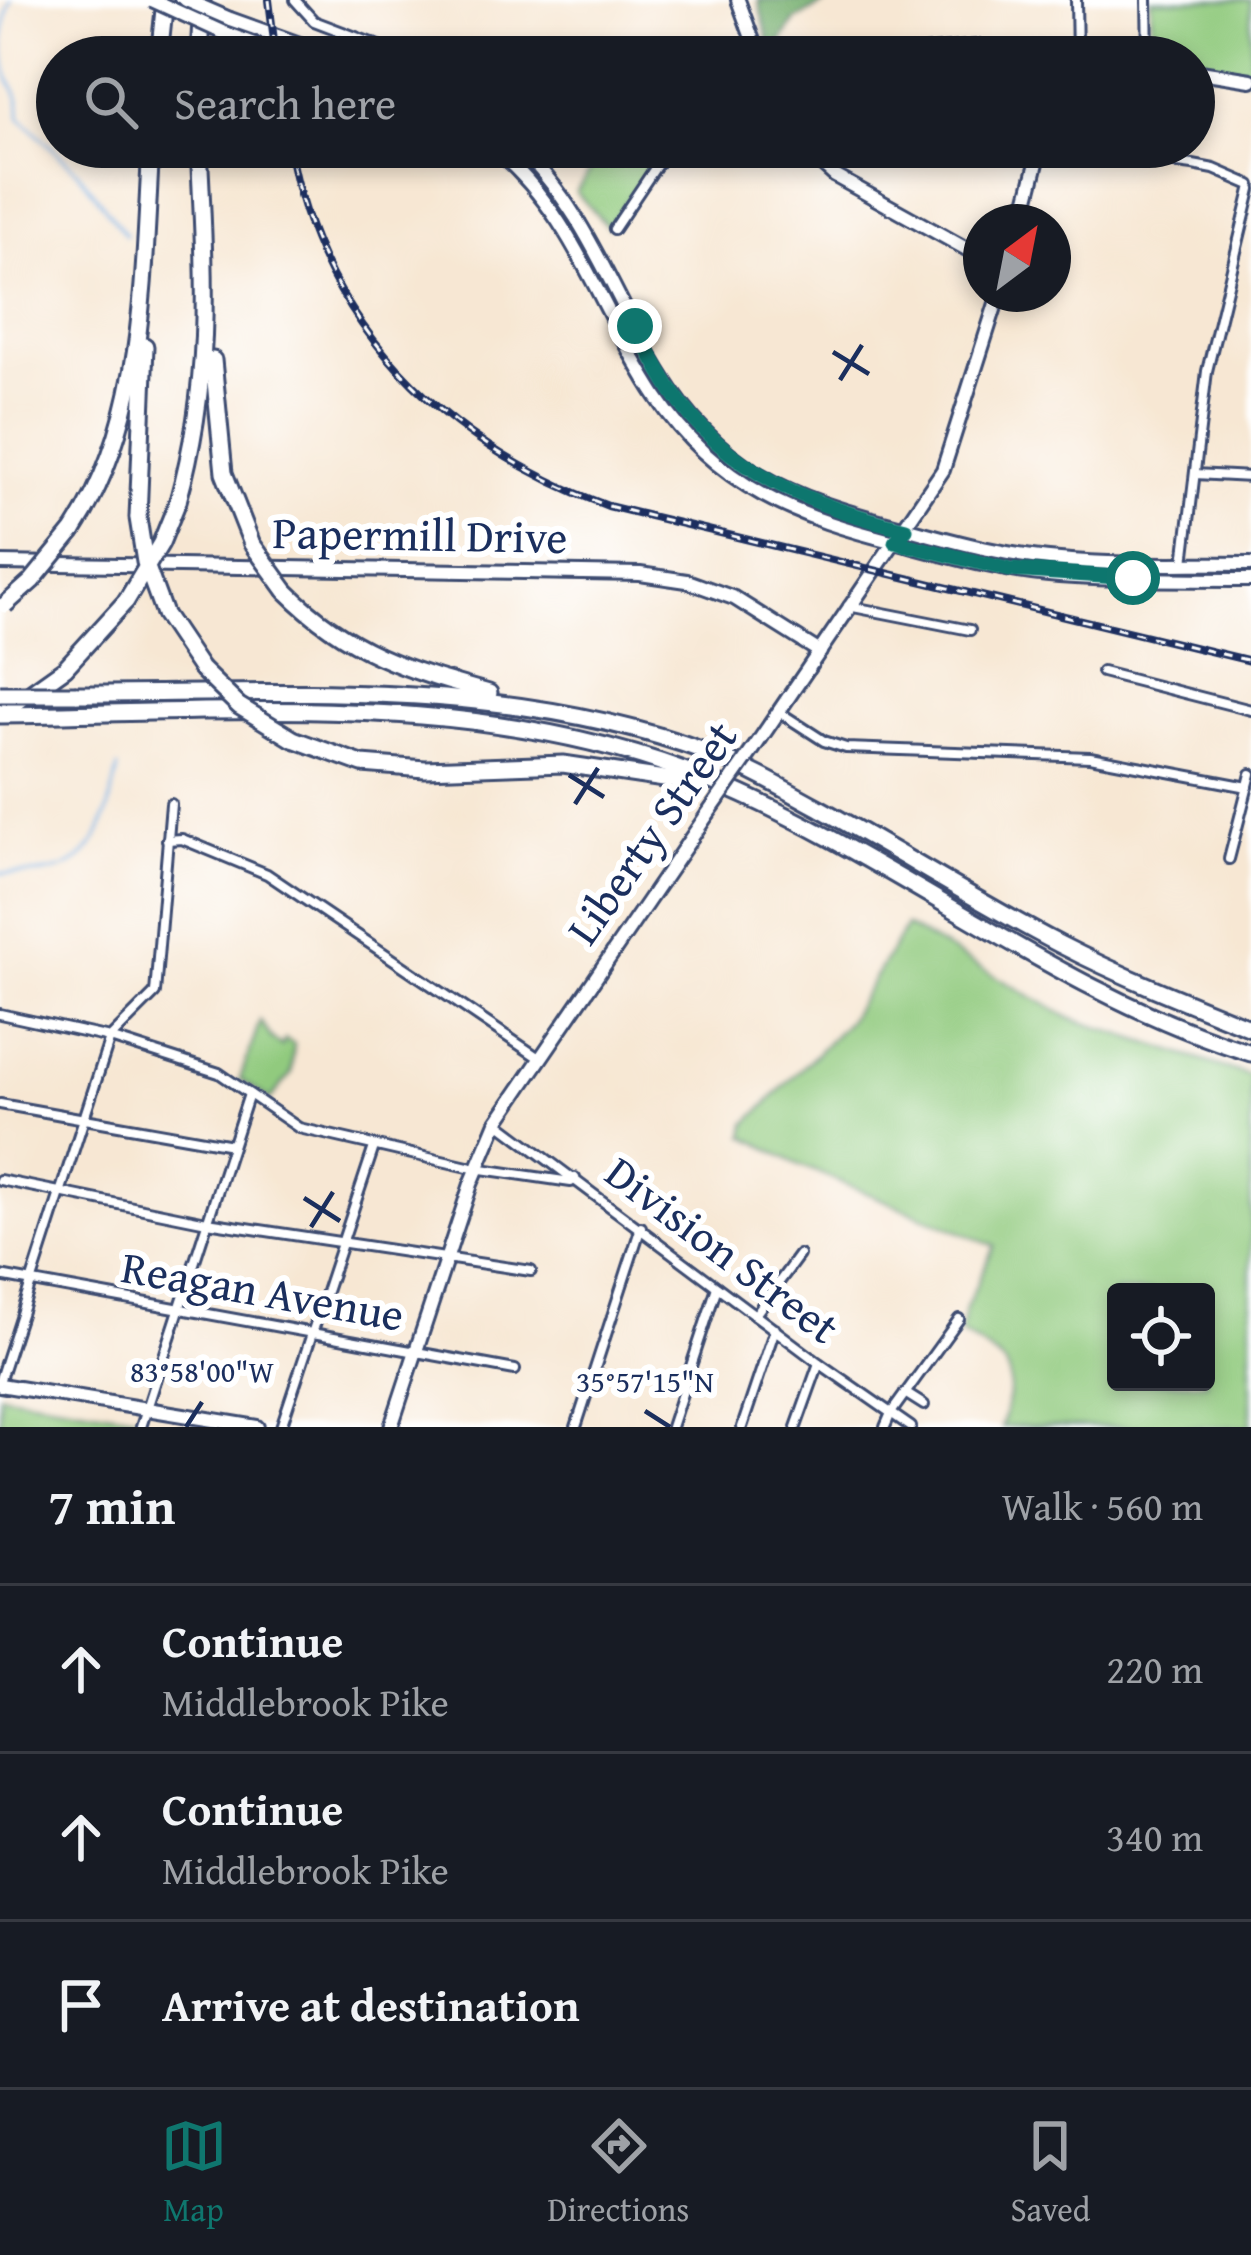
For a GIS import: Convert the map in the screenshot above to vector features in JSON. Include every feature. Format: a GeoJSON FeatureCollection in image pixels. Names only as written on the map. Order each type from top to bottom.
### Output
{"type":"FeatureCollection","features":[{"type":"Feature","properties":{"kind":"highway"},"geometry":{"type":"LineString","coordinates":[[161,36],[165,0]]}},
{"type":"Feature","properties":{"kind":"highway"},"geometry":{"type":"LineString","coordinates":[[200,36],[202,0]]}},
{"type":"Feature","properties":{"kind":"highway"},"geometry":{"type":"LineString","coordinates":[[3,608],[73,531],[96,491],[120,429],[131,383],[150,168]]}},
{"type":"Feature","properties":{"kind":"highway"},"geometry":{"type":"LineString","coordinates":[[200,168],[205,279],[224,472],[252,544],[286,591],[321,623],[369,654],[567,714]]}},
{"type":"Feature","properties":{"kind":"highway"},"geometry":{"type":"LineString","coordinates":[[145,253],[148,286],[138,518],[145,562],[164,614],[201,669],[239,706],[293,739],[362,764],[425,769],[563,764],[692,782],[782,816]]}},
{"type":"Feature","properties":{"kind":"highway"},"geometry":{"type":"LineString","coordinates":[[0,714],[65,668],[126,601],[161,543],[178,501],[202,392],[205,279]]}},
{"type":"Feature","properties":{"kind":"highway"},"geometry":{"type":"LineString","coordinates":[[0,694],[428,694],[499,701],[620,725],[710,753],[787,790],[1058,943],[1251,1028]]}},
{"type":"Feature","properties":{"kind":"highway"},"geometry":{"type":"LineString","coordinates":[[0,714],[419,713],[569,735],[711,781],[1122,1004],[1251,1053]]}},
{"type":"Feature","properties":{"kind":"main road"},"geometry":{"type":"LineString","coordinates":[[152,0],[232,36]]}},
{"type":"Feature","properties":{"kind":"main road"},"geometry":{"type":"LineString","coordinates":[[186,0],[277,36]]}},
{"type":"Feature","properties":{"kind":"main road"},"geometry":{"type":"LineString","coordinates":[[738,0],[751,36]]}},
{"type":"Feature","properties":{"kind":"main road"},"geometry":{"type":"LineString","coordinates":[[1215,74],[1251,80]]}},
{"type":"Feature","properties":{"kind":"main road"},"geometry":{"type":"LineString","coordinates":[[514,168],[546,198],[656,396],[697,445],[732,476],[782,507],[826,525],[1010,570],[1057,576],[1251,580]]}},
{"type":"Feature","properties":{"kind":"main road"},"geometry":{"type":"LineString","coordinates":[[538,168],[581,223],[670,388],[716,442],[758,475],[806,500],[1012,554],[1059,560],[1251,564]]}},
{"type":"Feature","properties":{"kind":"main road"},"geometry":{"type":"LineString","coordinates":[[826,168],[963,247]]}},
{"type":"Feature","properties":{"kind":"main road"},"geometry":{"type":"LineString","coordinates":[[1028,204],[1040,168]]}},
{"type":"Feature","properties":{"kind":"main road","name":"Liberty Street"},"geometry":{"type":"LineString","coordinates":[[392,1427],[477,1168],[497,1122],[943,470],[993,312]]}},
{"type":"Feature","properties":{"kind":"main road","name":"Papermill Drive"},"geometry":{"type":"LineString","coordinates":[[0,562],[640,574],[687,581],[734,598],[820,652]]}},
{"type":"Feature","properties":{"kind":"main road"},"geometry":{"type":"LineString","coordinates":[[0,1382],[257,1427]]}},
{"type":"Feature","properties":{"kind":"street"},"geometry":{"type":"LineString","coordinates":[[295,0],[314,22],[353,36]]}},
{"type":"Feature","properties":{"kind":"street"},"geometry":{"type":"LineString","coordinates":[[1076,0],[1077,36]]}},
{"type":"Feature","properties":{"kind":"street"},"geometry":{"type":"LineString","coordinates":[[1147,0],[1148,36]]}},
{"type":"Feature","properties":{"kind":"street"},"geometry":{"type":"LineString","coordinates":[[614,230],[655,168]]}},
{"type":"Feature","properties":{"kind":"street"},"geometry":{"type":"LineString","coordinates":[[1184,563],[1214,329],[1251,187],[1209,168]]}},
{"type":"Feature","properties":{"kind":"street"},"geometry":{"type":"LineString","coordinates":[[1195,474],[1251,477]]}},
{"type":"Feature","properties":{"kind":"street"},"geometry":{"type":"LineString","coordinates":[[848,606],[970,630]]}},
{"type":"Feature","properties":{"kind":"street"},"geometry":{"type":"LineString","coordinates":[[1102,672],[1251,710]]}},
{"type":"Feature","properties":{"kind":"street"},"geometry":{"type":"LineString","coordinates":[[779,712],[824,741],[846,748],[1090,757],[1248,788]]}},
{"type":"Feature","properties":{"kind":"street"},"geometry":{"type":"LineString","coordinates":[[1229,859],[1251,774]]}},
{"type":"Feature","properties":{"kind":"street"},"geometry":{"type":"LineString","coordinates":[[0,1382],[110,1038],[155,993],[171,804]]}},
{"type":"Feature","properties":{"kind":"street"},"geometry":{"type":"LineString","coordinates":[[166,840],[182,838],[267,874],[539,1058]]}},
{"type":"Feature","properties":{"kind":"street"},"geometry":{"type":"LineString","coordinates":[[0,1014],[110,1038],[219,1073],[299,1128],[477,1168],[573,1180]]}},
{"type":"Feature","properties":{"kind":"street"},"geometry":{"type":"LineString","coordinates":[[141,1427],[249,1094]]}},
{"type":"Feature","properties":{"kind":"street"},"geometry":{"type":"LineString","coordinates":[[0,1103],[232,1145]]}},
{"type":"Feature","properties":{"kind":"street","name":"Division Street"},"geometry":{"type":"LineString","coordinates":[[497,1122],[911,1427]]}},
{"type":"Feature","properties":{"kind":"street"},"geometry":{"type":"LineString","coordinates":[[281,1427],[374,1147]]}},
{"type":"Feature","properties":{"kind":"street"},"geometry":{"type":"LineString","coordinates":[[0,1180],[207,1222],[531,1270]]}},
{"type":"Feature","properties":{"kind":"street"},"geometry":{"type":"LineString","coordinates":[[576,1427],[641,1227]]}},
{"type":"Feature","properties":{"kind":"street"},"geometry":{"type":"LineString","coordinates":[[755,1315],[800,1256]]}},
{"type":"Feature","properties":{"kind":"street","name":"Reagan Avenue"},"geometry":{"type":"LineString","coordinates":[[0,1276],[514,1370]]}},
{"type":"Feature","properties":{"kind":"street"},"geometry":{"type":"LineString","coordinates":[[671,1427],[717,1287]]}},
{"type":"Feature","properties":{"kind":"street"},"geometry":{"type":"LineString","coordinates":[[885,1427],[959,1318]]}},
{"type":"Feature","properties":{"kind":"street"},"geometry":{"type":"LineString","coordinates":[[742,1427],[775,1329]]}},
{"type":"Feature","properties":{"kind":"street"},"geometry":{"type":"LineString","coordinates":[[796,1427],[819,1363]]}},
{"type":"Feature","properties":{"kind":"street"},"geometry":{"type":"LineString","coordinates":[[905,1393],[924,1406]]}},
{"type":"Feature","properties":{"kind":"green space"},"geometry":{"type":"Polygon","coordinates":[[[758,0],[832,0],[796,19],[785,36],[767,36],[758,0]]]}},
{"type":"Feature","properties":{"kind":"green space"},"geometry":{"type":"Polygon","coordinates":[[[1151,0],[1251,0],[1251,78],[1215,71],[1215,36],[1152,36],[1151,0]]]}},
{"type":"Feature","properties":{"kind":"green space"},"geometry":{"type":"Polygon","coordinates":[[[592,168],[649,168],[608,227],[576,192],[592,168]]]}},
{"type":"Feature","properties":{"kind":"green space"},"geometry":{"type":"Polygon","coordinates":[[[906,926],[1070,1018],[1251,1076],[1251,1427],[1001,1427],[1010,1390],[1007,1369],[960,1333],[994,1246],[797,1164],[745,1136],[747,1124],[848,1021],[906,926]]]}},
{"type":"Feature","properties":{"kind":"green space"},"geometry":{"type":"Polygon","coordinates":[[[260,1021],[282,1046],[285,1039],[294,1044],[291,1074],[270,1100],[240,1079],[260,1021]]]}},
{"type":"Feature","properties":{"kind":"green space"},"geometry":{"type":"Polygon","coordinates":[[[0,1394],[138,1416],[136,1427],[0,1427],[0,1394]]]}},
{"type":"Feature","properties":{"kind":"waterway"},"geometry":{"type":"LineString","coordinates":[[11,0],[4,29],[6,70],[19,101],[20,117],[36,132]]}},
{"type":"Feature","properties":{"kind":"waterway"},"geometry":{"type":"LineString","coordinates":[[74,168],[126,235]]}},
{"type":"Feature","properties":{"kind":"waterway"},"geometry":{"type":"LineString","coordinates":[[0,873],[53,871],[86,853],[105,818],[118,768]]}},
{"type":"Feature","properties":{"kind":"railway"},"geometry":{"type":"LineString","coordinates":[[269,0],[273,36]]}},
{"type":"Feature","properties":{"kind":"railway"},"geometry":{"type":"LineString","coordinates":[[294,168],[305,211],[329,269],[361,322],[399,370],[494,449],[549,480],[608,506],[1251,661]]}},
{"type":"Feature","properties":{"kind":"route"},"geometry":{"type":"LineString","coordinates":[[635,326],[691,418],[758,475],[792,493],[821,506],[906,529],[895,542],[1010,570],[1133,578]]}}]}
